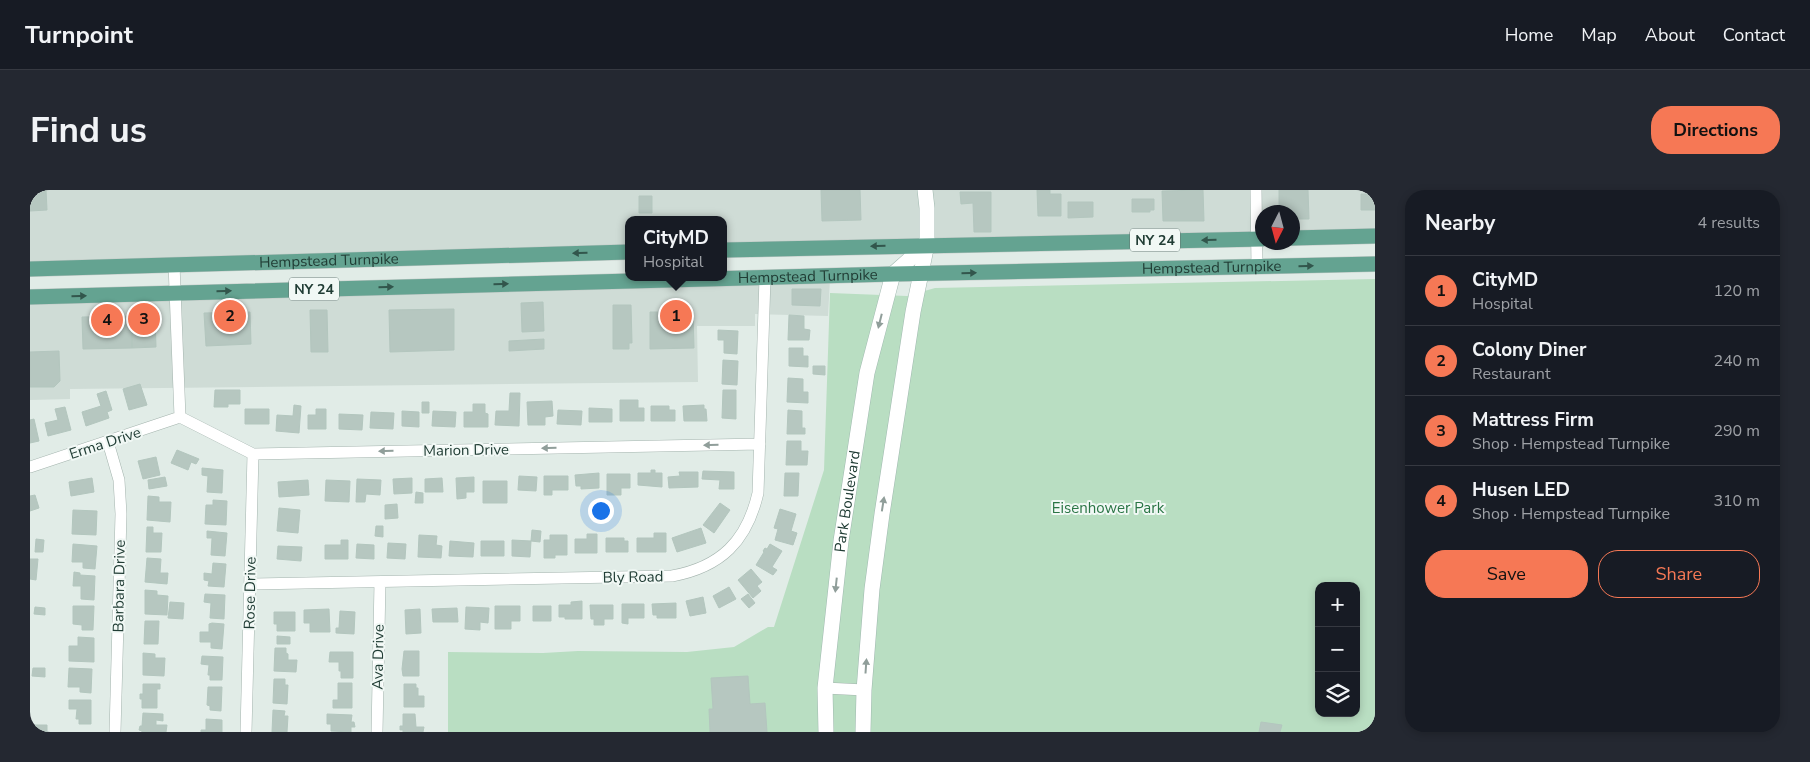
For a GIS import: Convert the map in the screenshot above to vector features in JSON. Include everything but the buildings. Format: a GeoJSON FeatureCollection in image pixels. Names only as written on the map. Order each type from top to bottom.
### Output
{"type":"FeatureCollection","features":[{"type":"Feature","properties":{"kind":"main road"},"geometry":{"type":"LineString","coordinates":[[1300,238],[1375,236]]}},
{"type":"Feature","properties":{"kind":"main road","name":"Hempstead Turnpike"},"geometry":{"type":"LineString","coordinates":[[727,250],[927,244],[1255,239]]}},
{"type":"Feature","properties":{"kind":"main road","name":"Hempstead Turnpike"},"geometry":{"type":"LineString","coordinates":[[30,269],[625,252]]}},
{"type":"Feature","properties":{"kind":"main road","name":"Hempstead Turnpike"},"geometry":{"type":"LineString","coordinates":[[727,279],[1375,264]]}},
{"type":"Feature","properties":{"kind":"main road","name":"Hempstead Turnpike"},"geometry":{"type":"LineString","coordinates":[[30,297],[639,281]]}},
{"type":"Feature","properties":{"kind":"street"},"geometry":{"type":"LineString","coordinates":[[863,732],[864,690],[872,589],[920,274],[927,244],[925,190]]}},
{"type":"Feature","properties":{"kind":"street"},"geometry":{"type":"LineString","coordinates":[[1256,190],[1257,205]]}},
{"type":"Feature","properties":{"kind":"street"},"geometry":{"type":"LineString","coordinates":[[893,274],[927,244]]}},
{"type":"Feature","properties":{"kind":"street"},"geometry":{"type":"LineString","coordinates":[[1257,267],[1259,250]]}},
{"type":"Feature","properties":{"kind":"street"},"geometry":{"type":"LineString","coordinates":[[174,264],[180,417]]}},
{"type":"Feature","properties":{"kind":"street","name":"Park Boulevard"},"geometry":{"type":"LineString","coordinates":[[826,732],[825,688],[841,541],[867,373],[893,274]]}},
{"type":"Feature","properties":{"kind":"street","name":"Bly Road"},"geometry":{"type":"LineString","coordinates":[[250,584],[672,576],[689,573],[718,559],[733,546],[747,526],[754,512],[758,493],[765,278]]}},
{"type":"Feature","properties":{"kind":"street","name":"Marion Drive"},"geometry":{"type":"LineString","coordinates":[[180,417],[253,454],[760,444]]}},
{"type":"Feature","properties":{"kind":"street","name":"Erma Drive"},"geometry":{"type":"LineString","coordinates":[[30,467],[180,417]]}},
{"type":"Feature","properties":{"kind":"street","name":"Barbara Drive"},"geometry":{"type":"LineString","coordinates":[[108,442],[119,480],[121,514],[116,732]]}},
{"type":"Feature","properties":{"kind":"street","name":"Rose Drive"},"geometry":{"type":"LineString","coordinates":[[246,732],[253,454]]}},
{"type":"Feature","properties":{"kind":"street","name":"Ava Drive"},"geometry":{"type":"LineString","coordinates":[[376,732],[380,582]]}},
{"type":"Feature","properties":{"kind":"street"},"geometry":{"type":"LineString","coordinates":[[825,688],[864,690]]}},
{"type":"Feature","properties":{"kind":"shaded area"},"geometry":{"type":"Polygon","coordinates":[[[30,190],[1375,190],[1375,235],[1300,237],[1300,205],[1255,205],[1255,237],[727,250],[727,216],[625,216],[625,253],[30,269],[30,190]]]}},
{"type":"Feature","properties":{"kind":"shaded area"},"geometry":{"type":"Polygon","coordinates":[[[830,279],[828,316],[755,314],[755,326],[697,326],[698,382],[70,389],[70,399],[30,400],[30,300],[830,279]]]}},
{"type":"Feature","properties":{"kind":"green space","name":"Eisenhower Park"},"geometry":{"type":"Polygon","coordinates":[[[1375,279],[1375,732],[448,732],[448,652],[687,652],[734,647],[768,627],[774,627],[824,470],[830,293],[907,296],[935,288],[1375,279]]]}},
{"type":"Feature","properties":{"kind":"place","name":"Colony Diner"},"geometry":{"type":"Point","coordinates":[230,316]}},
{"type":"Feature","properties":{"kind":"place","name":"CityMD"},"geometry":{"type":"Point","coordinates":[676,316]}},
{"type":"Feature","properties":{"kind":"place","name":"Mattress Firm"},"geometry":{"type":"Point","coordinates":[144,319]}},
{"type":"Feature","properties":{"kind":"place","name":"Husen LED"},"geometry":{"type":"Point","coordinates":[107,320]}}]}
